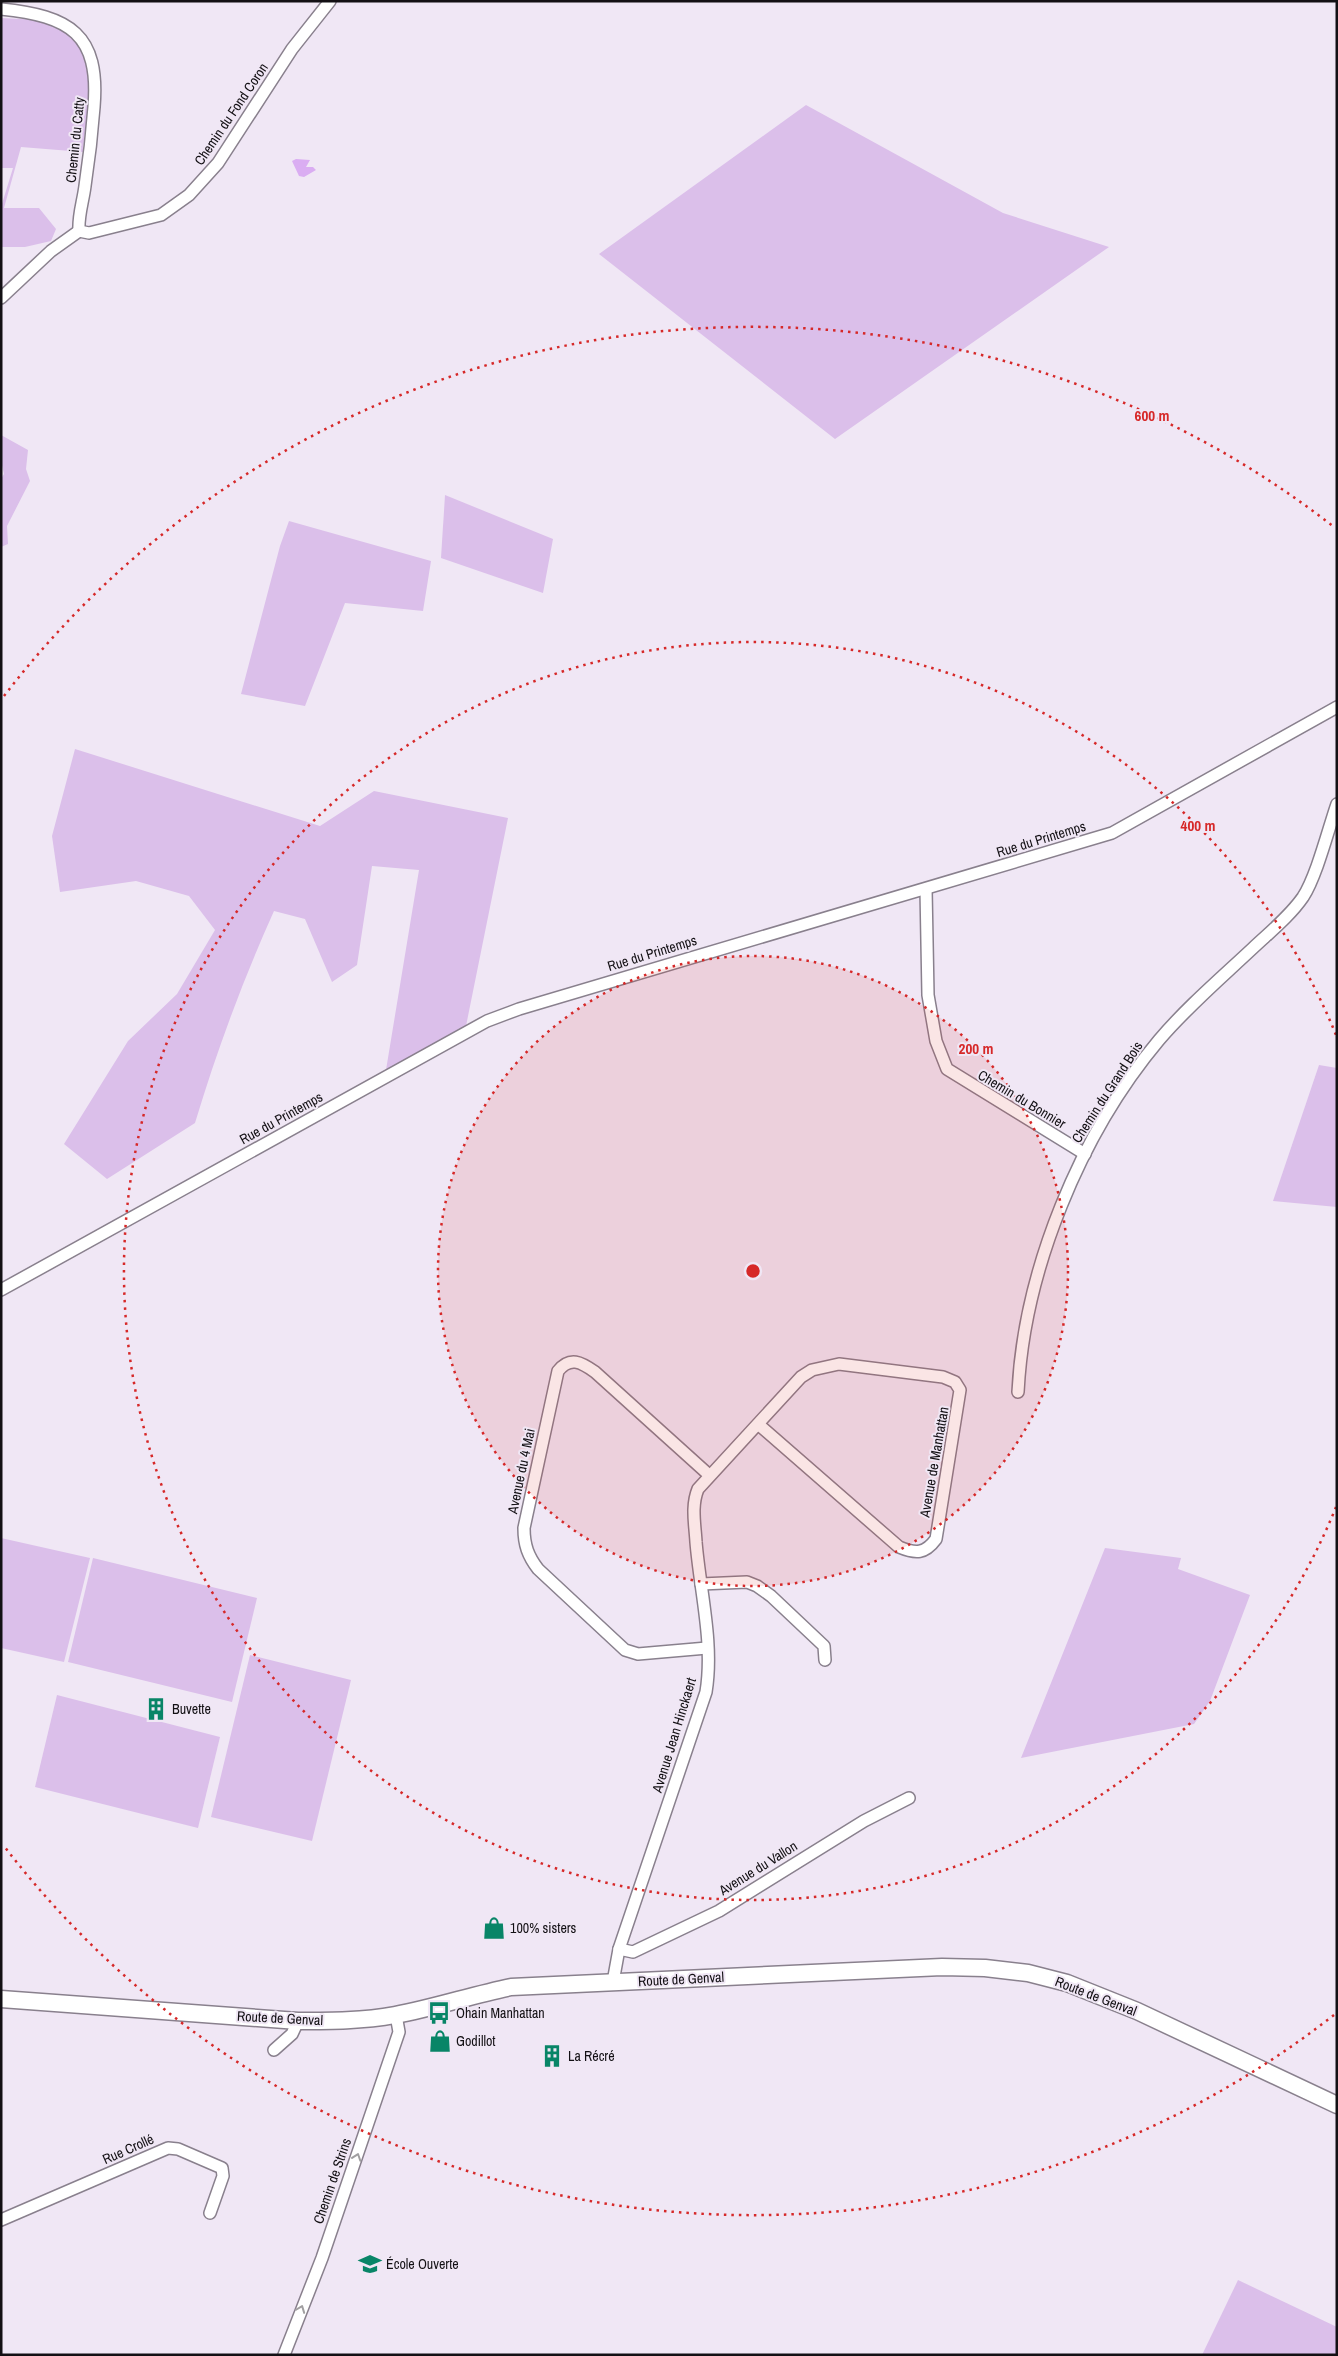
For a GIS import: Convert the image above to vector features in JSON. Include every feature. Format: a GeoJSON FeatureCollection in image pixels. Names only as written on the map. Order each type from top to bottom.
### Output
{"type":"FeatureCollection","features":[{"type":"Feature","properties":{"kind":"main road","name":"Route de Genval"},"geometry":{"type":"LineString","coordinates":[[1,2000],[298,2021],[348,2020],[396,2015],[477,1994],[511,1988],[942,1967],[985,1968],[1028,1973],[1068,1983],[1137,2011],[1337,2105]]}},
{"type":"Feature","properties":{"kind":"street","name":"Chemin du Fond Coron"},"geometry":{"type":"LineString","coordinates":[[80,231],[89,234],[161,215],[189,195],[218,163],[292,48],[330,1]]}},
{"type":"Feature","properties":{"kind":"street","name":"Chemin du Catty"},"geometry":{"type":"LineString","coordinates":[[1,9],[31,12],[56,20],[72,29],[89,50],[96,88],[92,141],[78,217],[80,231]]}},
{"type":"Feature","properties":{"kind":"street"},"geometry":{"type":"LineString","coordinates":[[1,298],[51,251],[80,231]]}},
{"type":"Feature","properties":{"kind":"street","name":"Rue du Printemps"},"geometry":{"type":"LineString","coordinates":[[1,1290],[487,1021],[519,1009],[1112,833],[1337,707]]}},
{"type":"Feature","properties":{"kind":"street","name":"Chemin du Grand Bois"},"geometry":{"type":"LineString","coordinates":[[1018,1392],[1021,1349],[1038,1270],[1062,1206],[1085,1154],[1124,1088],[1158,1041],[1201,996],[1272,931],[1303,897],[1337,804]]}},
{"type":"Feature","properties":{"kind":"street","name":"Chemin du Bonnier"},"geometry":{"type":"LineString","coordinates":[[926,889],[928,994],[936,1041],[947,1069],[1085,1154]]}},
{"type":"Feature","properties":{"kind":"street","name":"Avenue du 4 Mai"},"geometry":{"type":"LineString","coordinates":[[707,1648],[638,1654],[625,1650],[538,1570],[528,1557],[524,1542],[524,1528],[558,1371],[570,1362],[579,1362],[595,1372],[708,1474]]}},
{"type":"Feature","properties":{"kind":"street","name":"Avenue de Manhattan"},"geometry":{"type":"LineString","coordinates":[[839,1364],[943,1377],[955,1382],[960,1390],[960,1400],[936,1539],[929,1548],[920,1552],[912,1552],[899,1547],[758,1424],[801,1377],[812,1370],[828,1365],[839,1364]]}},
{"type":"Feature","properties":{"kind":"street","name":"Avenue Jean Hinckaert"},"geometry":{"type":"LineString","coordinates":[[613,1982],[619,1949],[706,1692],[709,1674],[694,1498],[708,1474],[758,1424]]}},
{"type":"Feature","properties":{"kind":"street"},"geometry":{"type":"LineString","coordinates":[[701,1584],[747,1582],[764,1591],[824,1646],[825,1660]]}},
{"type":"Feature","properties":{"kind":"street","name":"Avenue du Vallon"},"geometry":{"type":"LineString","coordinates":[[619,1949],[633,1952],[711,1915],[856,1825],[909,1798]]}},
{"type":"Feature","properties":{"kind":"street","name":"Chemin de Strins"},"geometry":{"type":"LineString","coordinates":[[284,2355],[322,2258],[399,2032],[396,2015]]}},
{"type":"Feature","properties":{"kind":"street"},"geometry":{"type":"LineString","coordinates":[[274,2050],[292,2034],[298,2021]]}},
{"type":"Feature","properties":{"kind":"street","name":"Rue Crollé"},"geometry":{"type":"LineString","coordinates":[[1,2220],[168,2148],[178,2148],[222,2168],[223,2176],[210,2213]]}},
{"type":"Feature","properties":{"kind":"shaded area"},"geometry":{"type":"Polygon","coordinates":[[[1,18],[28,19],[43,22],[63,30],[76,43],[84,58],[88,75],[83,152],[21,147],[4,208],[39,208],[56,229],[51,241],[25,247],[1,247],[1,207],[13,168],[1,168],[1,18]]]}},
{"type":"Feature","properties":{"kind":"shaded area"},"geometry":{"type":"Polygon","coordinates":[[[806,105],[1003,213],[1109,247],[835,439],[599,254],[806,105]]]}},
{"type":"Feature","properties":{"kind":"shaded area"},"geometry":{"type":"Polygon","coordinates":[[[296,159],[310,160],[306,167],[313,167],[316,170],[304,177],[299,176],[292,161],[296,159]]]}},
{"type":"Feature","properties":{"kind":"shaded area"},"geometry":{"type":"Polygon","coordinates":[[[1,435],[28,450],[26,469],[30,481],[7,526],[8,544],[1,547],[1,479],[4,474],[1,461],[1,435]]]}},
{"type":"Feature","properties":{"kind":"shaded area"},"geometry":{"type":"Polygon","coordinates":[[[445,495],[553,539],[543,593],[441,558],[445,495]]]}},
{"type":"Feature","properties":{"kind":"shaded area"},"geometry":{"type":"Polygon","coordinates":[[[289,521],[431,561],[423,611],[345,603],[305,706],[241,694],[280,546],[289,521]]]}},
{"type":"Feature","properties":{"kind":"shaded area"},"geometry":{"type":"Polygon","coordinates":[[[75,749],[320,826],[374,791],[508,818],[466,1026],[386,1070],[419,870],[372,866],[357,965],[332,982],[305,919],[274,911],[231,1016],[195,1123],[107,1179],[64,1144],[128,1041],[177,994],[215,930],[189,896],[136,881],[60,892],[52,836],[75,749]]]}},
{"type":"Feature","properties":{"kind":"shaded area"},"geometry":{"type":"Polygon","coordinates":[[[1319,1065],[1337,1068],[1337,1207],[1273,1201],[1319,1065]]]}},
{"type":"Feature","properties":{"kind":"shaded area"},"geometry":{"type":"Polygon","coordinates":[[[1,1538],[90,1558],[64,1662],[1,1648],[1,1538]]]}},
{"type":"Feature","properties":{"kind":"shaded area"},"geometry":{"type":"Polygon","coordinates":[[[1105,1548],[1181,1558],[1178,1569],[1250,1595],[1210,1701],[1194,1724],[1021,1758],[1105,1548]]]}},
{"type":"Feature","properties":{"kind":"shaded area"},"geometry":{"type":"Polygon","coordinates":[[[93,1558],[257,1598],[232,1702],[68,1662],[93,1558]]]}},
{"type":"Feature","properties":{"kind":"shaded area"},"geometry":{"type":"Polygon","coordinates":[[[250,1655],[351,1680],[312,1841],[211,1817],[250,1655]]]}},
{"type":"Feature","properties":{"kind":"shaded area"},"geometry":{"type":"Polygon","coordinates":[[[57,1695],[220,1737],[198,1828],[35,1787],[57,1695]]]}},
{"type":"Feature","properties":{"kind":"shaded area"},"geometry":{"type":"Polygon","coordinates":[[[1238,2280],[1337,2327],[1337,2355],[1202,2355],[1238,2280]]]}},
{"type":"Feature","properties":{"kind":"place","name":"Buvette"},"geometry":{"type":"Point","coordinates":[156,1709]}},
{"type":"Feature","properties":{"kind":"place","name":"100% sisters"},"geometry":{"type":"Point","coordinates":[494,1928]}},
{"type":"Feature","properties":{"kind":"place","name":"Ohain Manhattan"},"geometry":{"type":"Point","coordinates":[439,2013]}},
{"type":"Feature","properties":{"kind":"place","name":"Godillot"},"geometry":{"type":"Point","coordinates":[440,2041]}},
{"type":"Feature","properties":{"kind":"place","name":"La Récré"},"geometry":{"type":"Point","coordinates":[552,2056]}},
{"type":"Feature","properties":{"kind":"place","name":"École Ouverte"},"geometry":{"type":"Point","coordinates":[370,2264]}}]}
